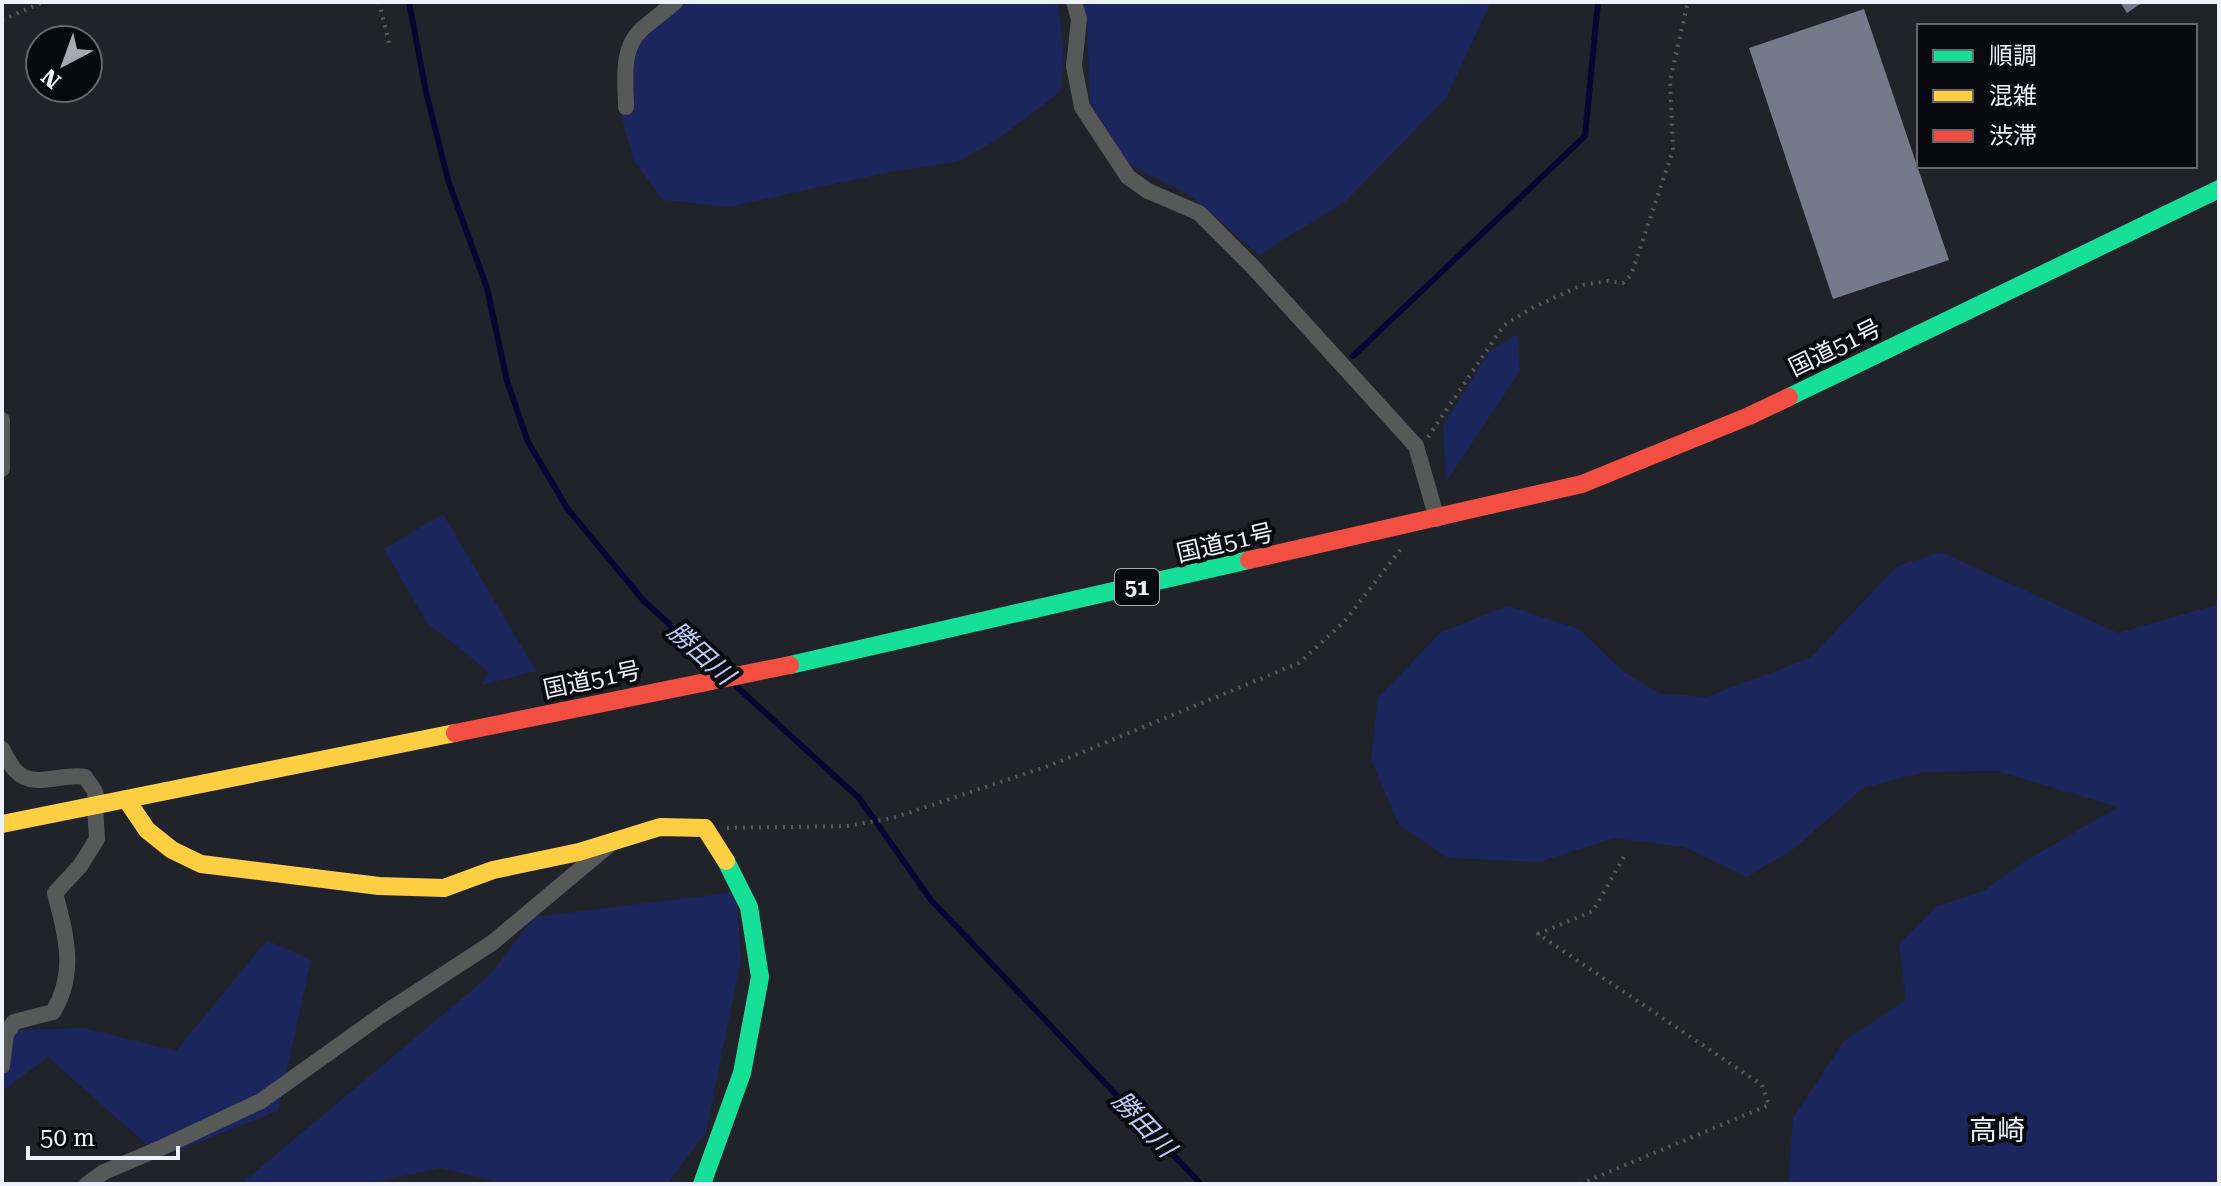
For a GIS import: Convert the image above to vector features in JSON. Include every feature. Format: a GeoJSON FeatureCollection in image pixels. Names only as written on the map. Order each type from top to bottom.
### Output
{"type":"FeatureCollection","features":[{"type":"Feature","properties":{"kind":"main road","name":"国道51号"},"geometry":{"type":"LineString","coordinates":[[2,824],[806,662],[1582,484],[1749,416],[2219,189]]}},
{"type":"Feature","properties":{"kind":"main road"},"geometry":{"type":"LineString","coordinates":[[126,799],[147,830],[172,850],[201,864],[379,886],[444,888],[493,870],[579,852],[660,827],[705,828],[726,860],[749,907],[760,977],[742,1073],[702,1184]]}},
{"type":"Feature","properties":{"kind":"street"},"geometry":{"type":"LineString","coordinates":[[626,107],[625,63],[630,45],[639,31],[675,2]]}},
{"type":"Feature","properties":{"kind":"street"},"geometry":{"type":"LineString","coordinates":[[1074,2],[1079,19],[1074,66],[1082,107],[1128,177],[1148,191],[1199,213],[1253,267],[1416,446],[1437,519]]}},
{"type":"Feature","properties":{"kind":"street"},"geometry":{"type":"LineString","coordinates":[[2,420],[2,469]]}},
{"type":"Feature","properties":{"kind":"street"},"geometry":{"type":"LineString","coordinates":[[2,749],[17,774],[32,781],[76,775],[85,777],[94,790],[97,805],[97,839],[80,866],[55,893],[69,962],[62,998],[53,1012],[14,1022],[6,1034],[2,1066]]}},
{"type":"Feature","properties":{"kind":"street"},"geometry":{"type":"LineString","coordinates":[[87,1184],[104,1172],[261,1101],[383,1014],[492,943],[614,841]]}},
{"type":"Feature","properties":{"kind":"path"},"geometry":{"type":"LineString","coordinates":[[2,20],[43,2]]}},
{"type":"Feature","properties":{"kind":"path"},"geometry":{"type":"LineString","coordinates":[[379,2],[389,43]]}},
{"type":"Feature","properties":{"kind":"path"},"geometry":{"type":"LineString","coordinates":[[1418,452],[1504,325],[1582,285],[1608,281],[1623,283],[1631,275],[1673,150],[1670,80],[1688,2]]}},
{"type":"Feature","properties":{"kind":"path"},"geometry":{"type":"LineString","coordinates":[[705,828],[847,826],[883,820],[1051,765],[1299,663],[1344,622],[1403,547]]}},
{"type":"Feature","properties":{"kind":"path"},"geometry":{"type":"LineString","coordinates":[[1580,1184],[1769,1105],[1762,1085],[1538,934],[1593,911],[1625,855]]}},
{"type":"Feature","properties":{"kind":"shaded area"},"geometry":{"type":"Polygon","coordinates":[[[664,2],[1058,2],[1064,58],[1060,92],[999,138],[958,162],[889,172],[729,207],[663,200],[633,159],[621,114],[632,50],[664,2]]]}},
{"type":"Feature","properties":{"kind":"shaded area"},"geometry":{"type":"Polygon","coordinates":[[[1082,2],[1491,2],[1446,98],[1346,201],[1259,255],[1190,195],[1128,164],[1090,102],[1087,19],[1082,2]]]}},
{"type":"Feature","properties":{"kind":"shaded area"},"geometry":{"type":"Polygon","coordinates":[[[1517,334],[1520,371],[1446,482],[1443,426],[1490,351],[1517,334]]]}},
{"type":"Feature","properties":{"kind":"shaded area"},"geometry":{"type":"Polygon","coordinates":[[[443,514],[536,671],[482,685],[488,671],[427,623],[384,549],[443,514]]]}},
{"type":"Feature","properties":{"kind":"shaded area"},"geometry":{"type":"Polygon","coordinates":[[[1941,552],[2118,633],[2219,604],[2219,1184],[1788,1184],[1793,1118],[1844,1041],[1906,1000],[1899,944],[1936,907],[1984,891],[2025,861],[2118,807],[1997,771],[1924,772],[1863,788],[1795,848],[1747,877],[1684,847],[1614,838],[1539,862],[1448,858],[1399,825],[1371,760],[1378,698],[1441,632],[1508,606],[1579,629],[1624,672],[1659,693],[1706,697],[1810,658],[1897,566],[1941,552]]]}},
{"type":"Feature","properties":{"kind":"shaded area"},"geometry":{"type":"Polygon","coordinates":[[[736,892],[741,959],[706,1132],[667,1184],[506,1184],[441,1168],[365,1184],[241,1184],[490,975],[534,917],[736,892]]]}},
{"type":"Feature","properties":{"kind":"shaded area"},"geometry":{"type":"Polygon","coordinates":[[[267,940],[311,960],[278,1111],[161,1157],[48,1057],[2,1091],[2,1030],[84,1028],[176,1051],[267,940]]]}},
{"type":"Feature","properties":{"kind":"building"},"geometry":{"type":"Polygon","coordinates":[[[2120,2],[2143,2],[2127,13],[2120,2]]]}},
{"type":"Feature","properties":{"kind":"building"},"geometry":{"type":"Polygon","coordinates":[[[1864,9],[1949,260],[1833,299],[1749,48],[1864,9]]]}},
{"type":"Feature","properties":{"kind":"waterway","name":"勝田川"},"geometry":{"type":"LineString","coordinates":[[409,2],[426,92],[448,180],[487,288],[507,381],[528,442],[567,508],[643,600],[719,670]]}},
{"type":"Feature","properties":{"kind":"waterway"},"geometry":{"type":"LineString","coordinates":[[1353,356],[1585,136],[1598,2]]}},
{"type":"Feature","properties":{"kind":"waterway","name":"勝田川"},"geometry":{"type":"LineString","coordinates":[[736,686],[859,798],[931,900],[1201,1184]]}},
{"type":"Feature","properties":{"kind":"traffic: fast"},"geometry":{"type":"LineString","coordinates":[[1789,397],[2219,189]]}},
{"type":"Feature","properties":{"kind":"traffic: fast"},"geometry":{"type":"LineString","coordinates":[[790,665],[1249,560]]}},
{"type":"Feature","properties":{"kind":"traffic: fast"},"geometry":{"type":"LineString","coordinates":[[702,1184],[742,1073],[760,977],[749,907],[726,861]]}},
{"type":"Feature","properties":{"kind":"traffic: slow"},"geometry":{"type":"LineString","coordinates":[[2,824],[455,733]]}},
{"type":"Feature","properties":{"kind":"traffic: slow"},"geometry":{"type":"LineString","coordinates":[[126,799],[147,830],[172,850],[201,864],[379,886],[444,888],[493,870],[579,852],[660,827],[705,828],[726,861]]}},
{"type":"Feature","properties":{"kind":"traffic: jam"},"geometry":{"type":"LineString","coordinates":[[1249,560],[1582,484],[1789,397]]}},
{"type":"Feature","properties":{"kind":"traffic: jam"},"geometry":{"type":"LineString","coordinates":[[455,733],[790,665]]}},
{"type":"Feature","properties":{"kind":"district","name":"高崎"},"geometry":{"type":"Point","coordinates":[1997,1130]}}]}
